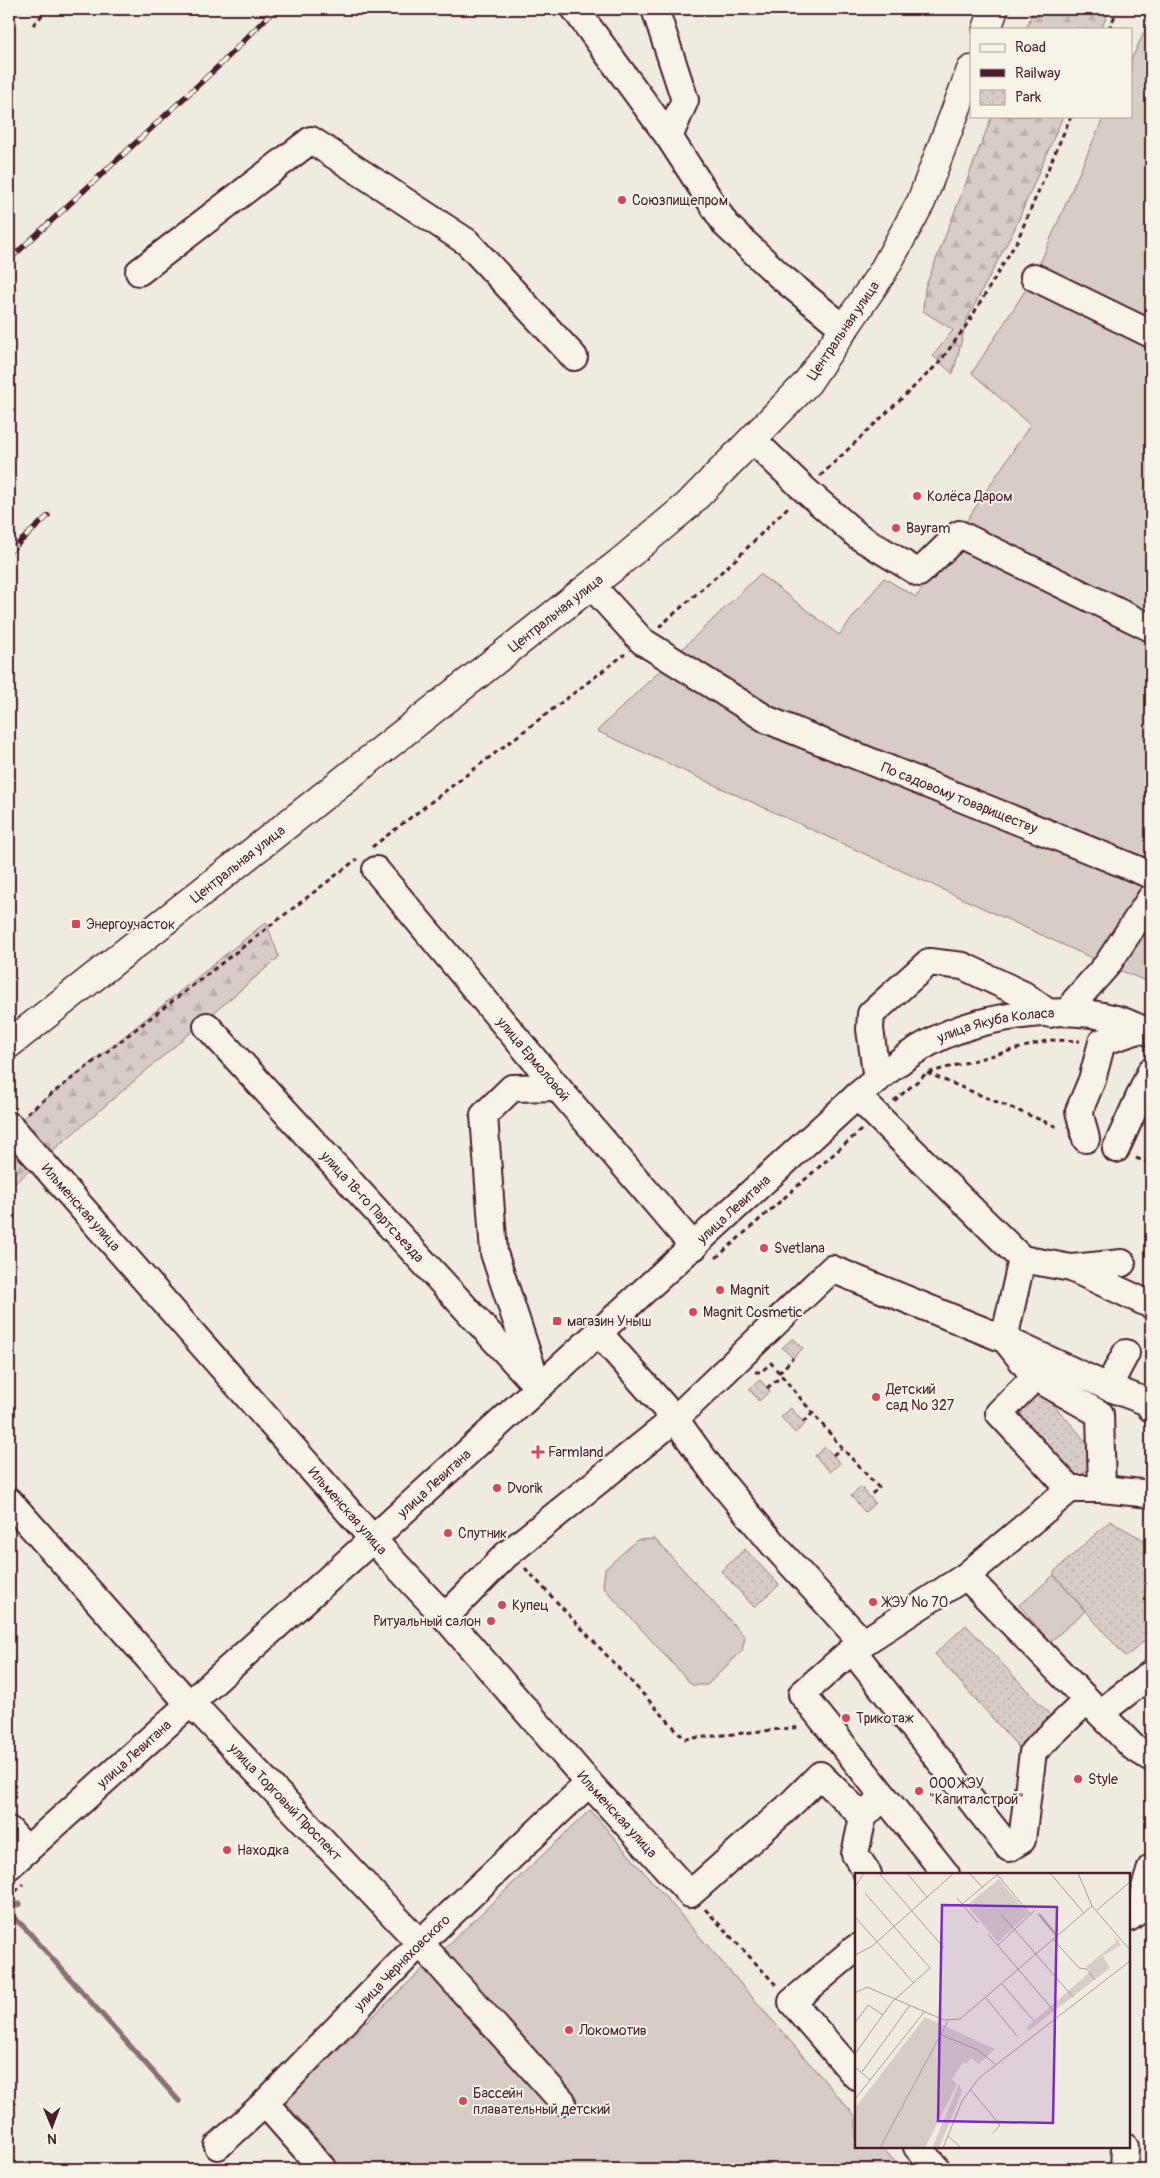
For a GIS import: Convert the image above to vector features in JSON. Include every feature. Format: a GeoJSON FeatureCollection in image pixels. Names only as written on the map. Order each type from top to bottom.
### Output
{"type":"FeatureCollection","features":[{"type":"Feature","properties":{"kind":"main road"},"geometry":{"type":"LineString","coordinates":[[987,28],[994,9]]}},
{"type":"Feature","properties":{"kind":"main road","name":"Центральная улица"},"geometry":{"type":"LineString","coordinates":[[9,1044],[591,585],[688,505],[753,440],[808,383],[882,273],[921,202],[970,73]]}},
{"type":"Feature","properties":{"kind":"street"},"geometry":{"type":"LineString","coordinates":[[575,9],[669,137],[726,225],[780,276],[845,329]]}},
{"type":"Feature","properties":{"kind":"street"},"geometry":{"type":"LineString","coordinates":[[655,9],[685,100],[669,137]]}},
{"type":"Feature","properties":{"kind":"street"},"geometry":{"type":"LineString","coordinates":[[139,272],[311,140],[467,242],[574,357]]}},
{"type":"Feature","properties":{"kind":"street"},"geometry":{"type":"LineString","coordinates":[[1034,277],[1151,334]]}},
{"type":"Feature","properties":{"kind":"street"},"geometry":{"type":"LineString","coordinates":[[753,440],[805,490],[858,536],[919,573],[959,534],[1151,628]]}},
{"type":"Feature","properties":{"kind":"street","name":"По садовому товариществу"},"geometry":{"type":"LineString","coordinates":[[591,585],[642,641],[768,720],[1151,875]]}},
{"type":"Feature","properties":{"kind":"street","name":"улица Ермоловой"},"geometry":{"type":"LineString","coordinates":[[370,858],[557,1087],[705,1252]]}},
{"type":"Feature","properties":{"kind":"street"},"geometry":{"type":"LineString","coordinates":[[877,1080],[870,1029],[871,1014],[929,962],[963,966],[1062,1013],[1107,965],[1151,898]]}},
{"type":"Feature","properties":{"kind":"street","name":"улица Якуба Коласа"},"geometry":{"type":"LineString","coordinates":[[857,1096],[903,1059],[952,1032],[983,1022],[1015,1016],[1062,1013],[1116,1019],[1146,1031]]}},
{"type":"Feature","properties":{"kind":"street","name":"улица 18-го Партсъезда"},"geometry":{"type":"LineString","coordinates":[[207,1026],[538,1387]]}},
{"type":"Feature","properties":{"kind":"street"},"geometry":{"type":"LineString","coordinates":[[1086,1139],[1079,1111],[1092,1080],[1102,1042],[1146,1031]]}},
{"type":"Feature","properties":{"kind":"street"},"geometry":{"type":"LineString","coordinates":[[1116,1150],[1151,1071]]}},
{"type":"Feature","properties":{"kind":"street"},"geometry":{"type":"LineString","coordinates":[[538,1387],[494,1254],[484,1115],[512,1088],[557,1087]]}},
{"type":"Feature","properties":{"kind":"street"},"geometry":{"type":"LineString","coordinates":[[857,1096],[1022,1259],[1071,1268],[1151,1305]]}},
{"type":"Feature","properties":{"kind":"street","name":"улица Левитана"},"geometry":{"type":"LineString","coordinates":[[22,1865],[189,1704],[373,1539],[598,1332],[705,1252],[857,1096]]}},
{"type":"Feature","properties":{"kind":"street","name":"Ильменская улица"},"geometry":{"type":"LineString","coordinates":[[10,1126],[373,1539],[445,1617],[589,1783],[690,1894]]}},
{"type":"Feature","properties":{"kind":"street"},"geometry":{"type":"LineString","coordinates":[[1004,1339],[1022,1259]]}},
{"type":"Feature","properties":{"kind":"street"},"geometry":{"type":"LineString","coordinates":[[1071,1268],[1122,1263]]}},
{"type":"Feature","properties":{"kind":"street"},"geometry":{"type":"LineString","coordinates":[[445,1617],[506,1554],[675,1420],[832,1269],[1004,1339],[1108,1387],[1151,1404]]}},
{"type":"Feature","properties":{"kind":"street"},"geometry":{"type":"LineString","coordinates":[[598,1332],[675,1420],[716,1477],[857,1646],[1009,1848],[1022,1840],[1033,1752],[1094,1707],[1147,1685]]}},
{"type":"Feature","properties":{"kind":"street"},"geometry":{"type":"LineString","coordinates":[[1004,1339],[1035,1377],[1100,1414],[1102,1489]]}},
{"type":"Feature","properties":{"kind":"street"},"geometry":{"type":"LineString","coordinates":[[1108,1387],[1126,1352]]}},
{"type":"Feature","properties":{"kind":"street"},"geometry":{"type":"LineString","coordinates":[[1035,1377],[999,1413],[1070,1489]]}},
{"type":"Feature","properties":{"kind":"street"},"geometry":{"type":"LineString","coordinates":[[945,1873],[802,1694],[857,1646],[966,1576],[1070,1489],[1102,1489],[1151,1494]]}},
{"type":"Feature","properties":{"kind":"street","name":"улица Торговый Проспект"},"geometry":{"type":"LineString","coordinates":[[9,1501],[189,1704],[203,1715],[420,1943],[562,2101]]}},
{"type":"Feature","properties":{"kind":"street"},"geometry":{"type":"LineString","coordinates":[[966,1576],[1094,1707],[1142,1753]]}},
{"type":"Feature","properties":{"kind":"street"},"geometry":{"type":"LineString","coordinates":[[690,1894],[787,1808],[820,1775],[863,1817]]}},
{"type":"Feature","properties":{"kind":"street","name":"улица Черняховского"},"geometry":{"type":"LineString","coordinates":[[218,2146],[265,2103],[420,1943],[589,1783]]}},
{"type":"Feature","properties":{"kind":"street"},"geometry":{"type":"LineString","coordinates":[[867,1873],[855,1854],[863,1817],[883,1797]]}},
{"type":"Feature","properties":{"kind":"street"},"geometry":{"type":"LineString","coordinates":[[9,1830],[22,1865]]}},
{"type":"Feature","properties":{"kind":"street"},"geometry":{"type":"LineString","coordinates":[[1130,1917],[1138,1911],[1151,1868]]}},
{"type":"Feature","properties":{"kind":"street"},"geometry":{"type":"LineString","coordinates":[[855,1949],[792,2002],[855,2075]]}},
{"type":"Feature","properties":{"kind":"street"},"geometry":{"type":"LineString","coordinates":[[265,2103],[324,2169]]}},
{"type":"Feature","properties":{"kind":"street"},"geometry":{"type":"LineString","coordinates":[[919,2148],[937,2169]]}},
{"type":"Feature","properties":{"kind":"street"},"geometry":{"type":"LineString","coordinates":[[1124,2169],[1126,2148]]}},
{"type":"Feature","properties":{"kind":"path"},"geometry":{"type":"LineString","coordinates":[[34,25],[48,9]]}},
{"type":"Feature","properties":{"kind":"path"},"geometry":{"type":"LineString","coordinates":[[1109,28],[1118,9]]}},
{"type":"Feature","properties":{"kind":"path"},"geometry":{"type":"LineString","coordinates":[[10,1126],[370,858],[642,641],[737,558],[805,490],[939,363],[968,323],[1018,241],[1071,118]]}},
{"type":"Feature","properties":{"kind":"path"},"geometry":{"type":"LineString","coordinates":[[705,1252],[927,1073],[1050,1040],[1102,1042]]}},
{"type":"Feature","properties":{"kind":"path"},"geometry":{"type":"LineString","coordinates":[[927,1073],[1086,1139]]}},
{"type":"Feature","properties":{"kind":"path"},"geometry":{"type":"LineString","coordinates":[[1116,1150],[1151,1164]]}},
{"type":"Feature","properties":{"kind":"path"},"geometry":{"type":"LineString","coordinates":[[767,1388],[793,1358]]}},
{"type":"Feature","properties":{"kind":"path"},"geometry":{"type":"LineString","coordinates":[[737,1359],[751,1372],[761,1372],[771,1363],[842,1448],[879,1488],[869,1496]]}},
{"type":"Feature","properties":{"kind":"path"},"geometry":{"type":"LineString","coordinates":[[803,1422],[813,1413]]}},
{"type":"Feature","properties":{"kind":"path"},"geometry":{"type":"LineString","coordinates":[[833,1455],[842,1448]]}},
{"type":"Feature","properties":{"kind":"path"},"geometry":{"type":"LineString","coordinates":[[506,1554],[530,1571],[684,1739],[827,1725]]}},
{"type":"Feature","properties":{"kind":"path"},"geometry":{"type":"LineString","coordinates":[[9,1898],[22,1865]]}},
{"type":"Feature","properties":{"kind":"path"},"geometry":{"type":"LineString","coordinates":[[690,1894],[792,2002]]}},
{"type":"Feature","properties":{"kind":"green space"},"geometry":{"type":"Polygon","coordinates":[[[1034,9],[1110,9],[1101,28],[1026,28],[1034,9]]]}},
{"type":"Feature","properties":{"kind":"green space"},"geometry":{"type":"Polygon","coordinates":[[[1151,18],[1151,983],[1107,965],[597,731],[760,574],[839,635],[884,578],[916,597],[1030,425],[972,373],[1034,277],[1103,118],[1132,118],[1132,58],[1151,18]]]}},
{"type":"Feature","properties":{"kind":"green space"},"geometry":{"type":"Polygon","coordinates":[[[991,118],[1062,118],[1014,230],[967,319],[953,374],[933,356],[953,330],[923,311],[925,288],[991,118]]]}},
{"type":"Feature","properties":{"kind":"green space"},"geometry":{"type":"Polygon","coordinates":[[[266,922],[279,957],[9,1188],[9,1129],[266,922]]]}},
{"type":"Feature","properties":{"kind":"green space"},"geometry":{"type":"Polygon","coordinates":[[[793,1338],[803,1348],[793,1358],[782,1348],[793,1338]]]}},
{"type":"Feature","properties":{"kind":"green space"},"geometry":{"type":"Polygon","coordinates":[[[760,1380],[770,1391],[759,1401],[749,1389],[760,1380]]]}},
{"type":"Feature","properties":{"kind":"green space"},"geometry":{"type":"Polygon","coordinates":[[[1033,1382],[1100,1460],[1071,1483],[1013,1423],[1021,1414],[1012,1405],[1033,1382]]]}},
{"type":"Feature","properties":{"kind":"green space"},"geometry":{"type":"Polygon","coordinates":[[[791,1408],[805,1424],[795,1433],[781,1417],[791,1408]]]}},
{"type":"Feature","properties":{"kind":"green space"},"geometry":{"type":"Polygon","coordinates":[[[825,1447],[840,1463],[830,1472],[815,1456],[825,1447]]]}},
{"type":"Feature","properties":{"kind":"green space"},"geometry":{"type":"Polygon","coordinates":[[[861,1487],[875,1503],[865,1512],[851,1496],[861,1487]]]}},
{"type":"Feature","properties":{"kind":"green space"},"geometry":{"type":"Polygon","coordinates":[[[1110,1521],[1151,1544],[1151,1635],[1126,1657],[1054,1575],[1054,1572],[1110,1521]]]}},
{"type":"Feature","properties":{"kind":"green space"},"geometry":{"type":"Polygon","coordinates":[[[655,1539],[745,1637],[742,1651],[707,1685],[692,1685],[603,1587],[605,1569],[637,1540],[655,1539]]]}},
{"type":"Feature","properties":{"kind":"green space"},"geometry":{"type":"Polygon","coordinates":[[[745,1549],[779,1585],[754,1607],[721,1571],[745,1549]]]}},
{"type":"Feature","properties":{"kind":"green space"},"geometry":{"type":"Polygon","coordinates":[[[1054,1575],[1085,1611],[1050,1642],[1019,1605],[1054,1575]]]}},
{"type":"Feature","properties":{"kind":"green space"},"geometry":{"type":"Polygon","coordinates":[[[966,1625],[1053,1718],[1038,1769],[935,1654],[966,1625]]]}},
{"type":"Feature","properties":{"kind":"green space","name":"Локомотив"},"geometry":{"type":"Polygon","coordinates":[[[590,1810],[855,2116],[855,2148],[883,2148],[901,2169],[343,2169],[284,2101],[590,1810]]]}},
{"type":"Feature","properties":{"kind":"waterway"},"geometry":{"type":"LineString","coordinates":[[9,1907],[20,1904]]}},
{"type":"Feature","properties":{"kind":"waterway"},"geometry":{"type":"LineString","coordinates":[[9,1913],[25,1928],[179,2101]]}},
{"type":"Feature","properties":{"kind":"railway"},"geometry":{"type":"LineString","coordinates":[[9,260],[223,62],[275,9]]}},
{"type":"Feature","properties":{"kind":"railway"},"geometry":{"type":"LineString","coordinates":[[9,552],[48,516]]}},
{"type":"Feature","properties":{"kind":"place","name":"Союзпищепром"},"geometry":{"type":"Point","coordinates":[622,200]}},
{"type":"Feature","properties":{"kind":"place","name":"Колёса Даром"},"geometry":{"type":"Point","coordinates":[917,496]}},
{"type":"Feature","properties":{"kind":"place","name":"Bayram"},"geometry":{"type":"Point","coordinates":[896,528]}},
{"type":"Feature","properties":{"kind":"place","name":"Энергоучасток"},"geometry":{"type":"Point","coordinates":[76,924]}},
{"type":"Feature","properties":{"kind":"place","name":"Svetlana"},"geometry":{"type":"Point","coordinates":[764,1248]}},
{"type":"Feature","properties":{"kind":"place","name":"Magnit"},"geometry":{"type":"Point","coordinates":[720,1290]}},
{"type":"Feature","properties":{"kind":"place","name":"Magnit Cosmetic"},"geometry":{"type":"Point","coordinates":[693,1312]}},
{"type":"Feature","properties":{"kind":"place","name":"магазин Уныш"},"geometry":{"type":"Point","coordinates":[557,1321]}},
{"type":"Feature","properties":{"kind":"place","name":"Детский сад № 327"},"geometry":{"type":"Point","coordinates":[876,1397]}},
{"type":"Feature","properties":{"kind":"place","name":"Farmland"},"geometry":{"type":"Point","coordinates":[538,1452]}},
{"type":"Feature","properties":{"kind":"place","name":"Dvorik"},"geometry":{"type":"Point","coordinates":[497,1488]}},
{"type":"Feature","properties":{"kind":"place","name":"Спутник"},"geometry":{"type":"Point","coordinates":[448,1533]}},
{"type":"Feature","properties":{"kind":"place","name":"ЖЭУ № 70"},"geometry":{"type":"Point","coordinates":[873,1602]}},
{"type":"Feature","properties":{"kind":"place","name":"Купец"},"geometry":{"type":"Point","coordinates":[502,1605]}},
{"type":"Feature","properties":{"kind":"place","name":"Ритуальный салон"},"geometry":{"type":"Point","coordinates":[491,1621]}},
{"type":"Feature","properties":{"kind":"place","name":"Трикотаж"},"geometry":{"type":"Point","coordinates":[846,1718]}},
{"type":"Feature","properties":{"kind":"place","name":"Style"},"geometry":{"type":"Point","coordinates":[1078,1779]}},
{"type":"Feature","properties":{"kind":"place","name":"ООО ЖЭУ \"Капиталстрой\""},"geometry":{"type":"Point","coordinates":[919,1791]}},
{"type":"Feature","properties":{"kind":"place","name":"Находка"},"geometry":{"type":"Point","coordinates":[227,1850]}},
{"type":"Feature","properties":{"kind":"place","name":"Локомотив"},"geometry":{"type":"Point","coordinates":[569,2030]}},
{"type":"Feature","properties":{"kind":"place","name":"Бассейн плавательный детский"},"geometry":{"type":"Point","coordinates":[463,2101]}}]}
